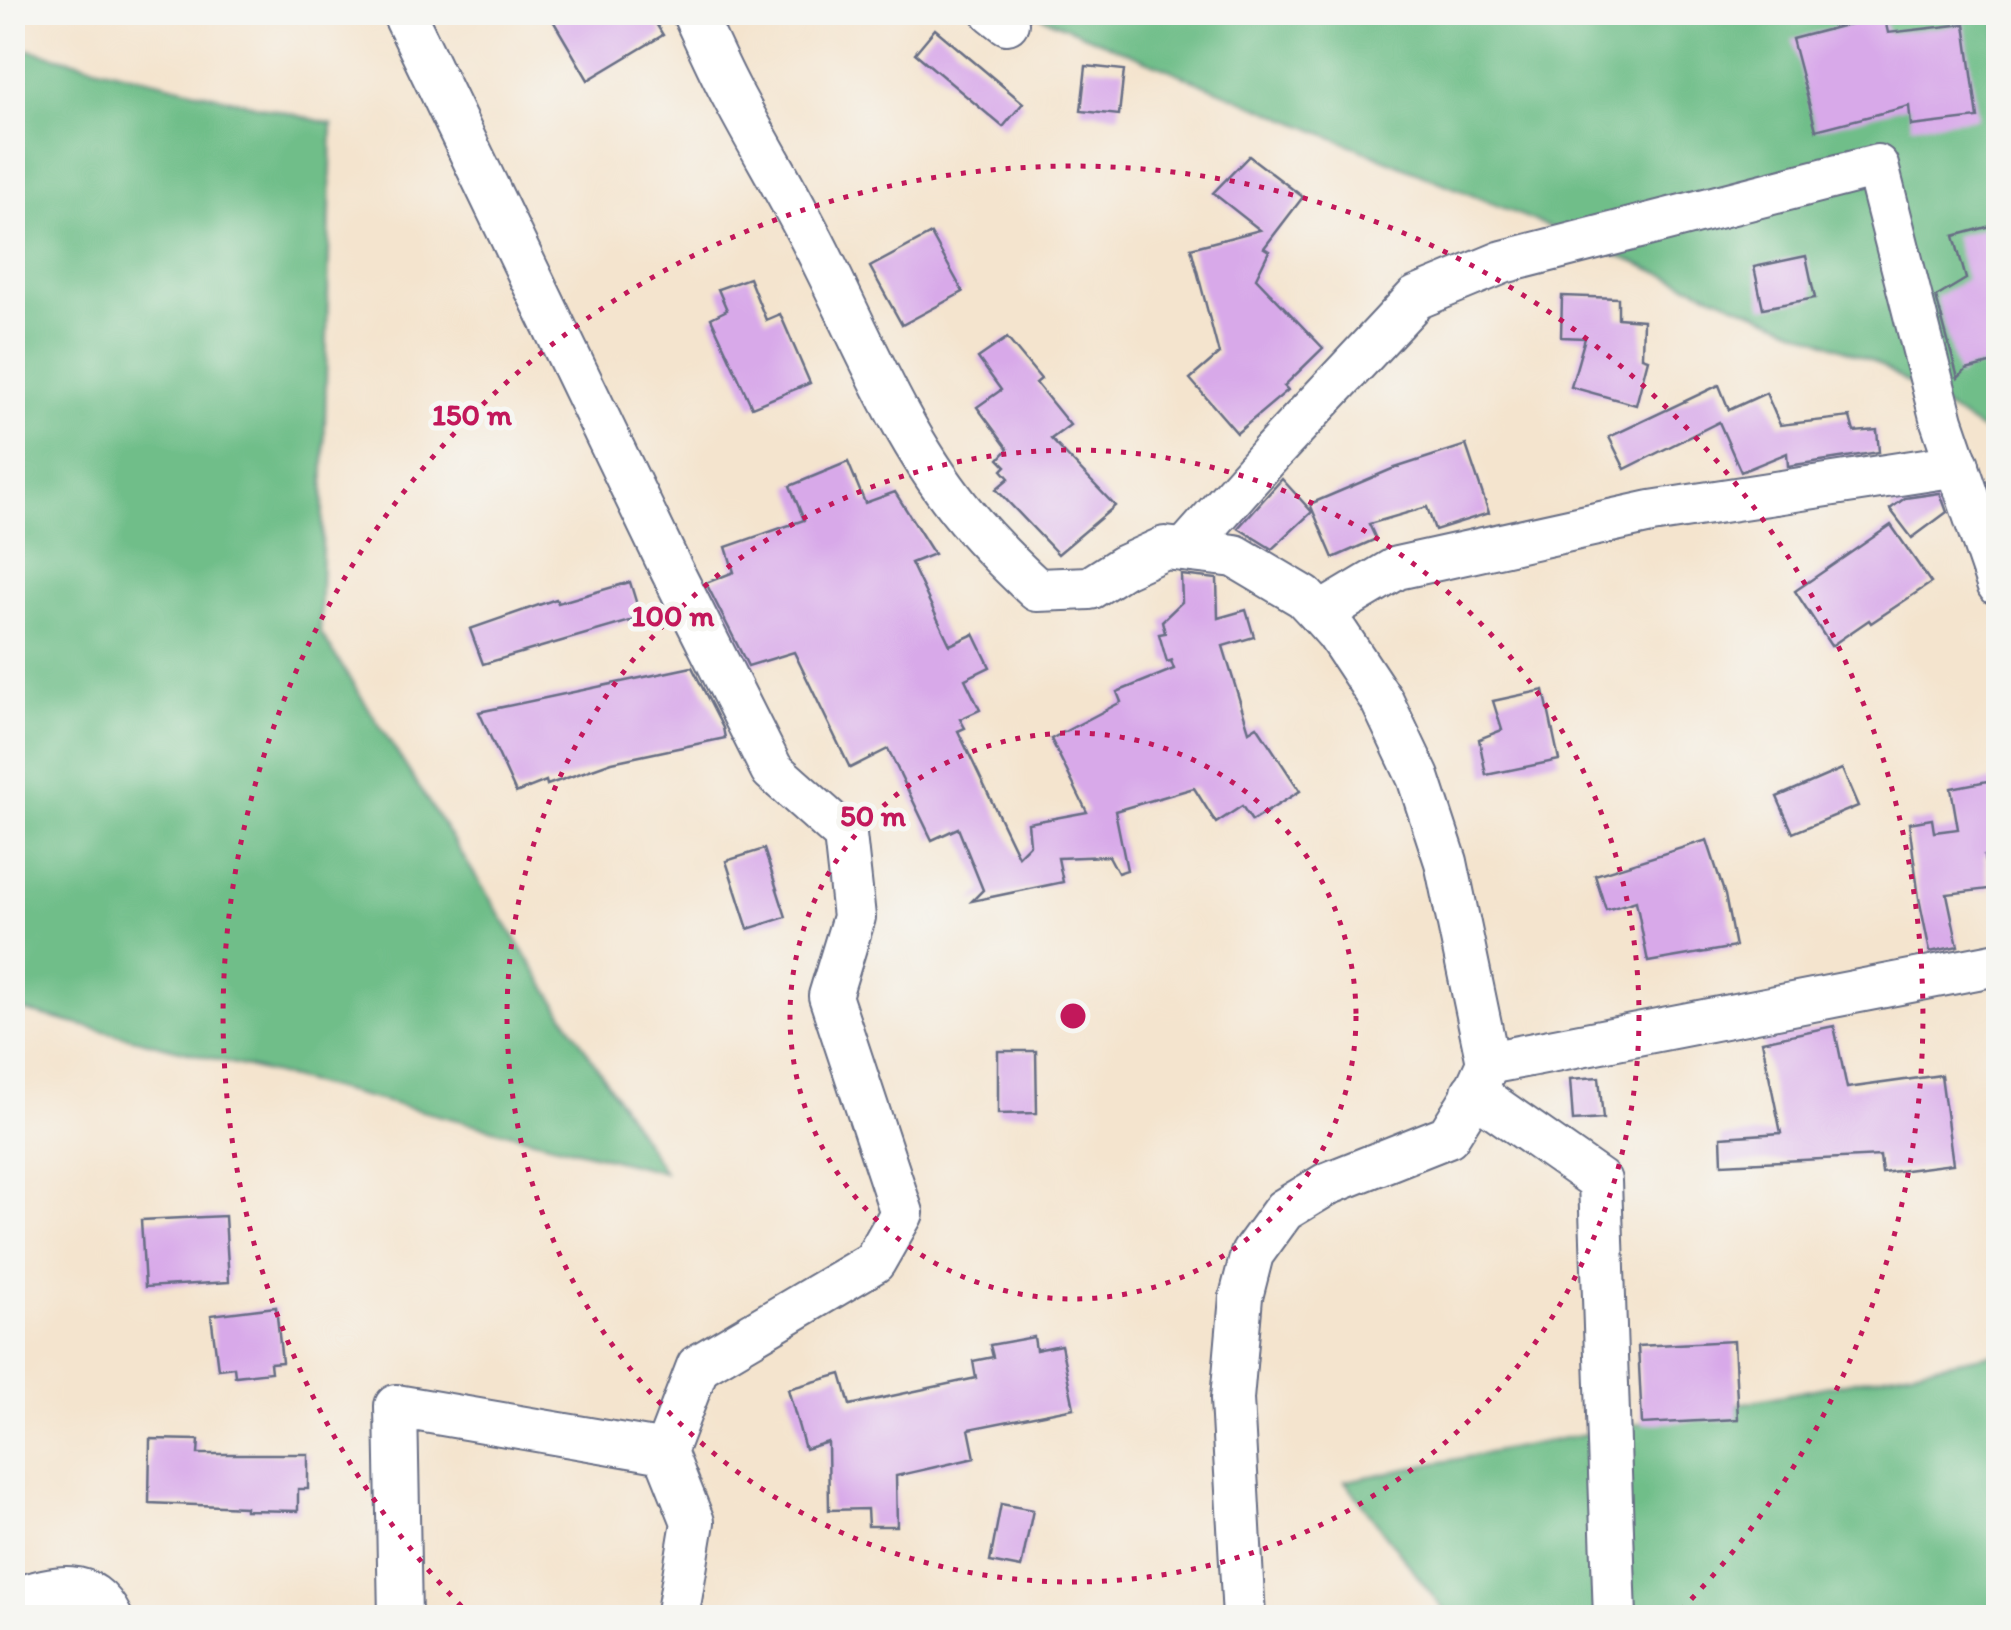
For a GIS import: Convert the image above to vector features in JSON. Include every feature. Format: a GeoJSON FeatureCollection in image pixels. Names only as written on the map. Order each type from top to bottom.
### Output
{"type":"FeatureCollection","features":[{"type":"Feature","properties":{"kind":"street"},"geometry":{"type":"LineString","coordinates":[[403,12],[772,770],[845,835],[854,917],[830,996],[902,1213],[874,1262],[698,1366],[664,1452],[693,1522],[677,1618]]}},
{"type":"Feature","properties":{"kind":"street"},"geometry":{"type":"LineString","coordinates":[[692,12],[924,457],[958,507],[1003,558],[1037,590],[1090,588],[1123,567],[1166,548],[1235,556],[1304,597],[1337,633],[1382,701],[1418,777],[1446,862],[1480,1077],[1448,1136],[1328,1184],[1284,1210],[1252,1254],[1241,1297],[1232,1398],[1244,1618]]}},
{"type":"Feature","properties":{"kind":"street"},"geometry":{"type":"LineString","coordinates":[[1185,550],[1416,298],[1503,262],[1877,166],[1942,421],[1998,584]]}},
{"type":"Feature","properties":{"kind":"street"},"geometry":{"type":"LineString","coordinates":[[1320,614],[1397,568],[1651,512],[1958,466]]}},
{"type":"Feature","properties":{"kind":"street"},"geometry":{"type":"LineString","coordinates":[[1480,1077],[1998,964]]}},
{"type":"Feature","properties":{"kind":"street"},"geometry":{"type":"LineString","coordinates":[[1480,1077],[1600,1181],[1616,1618]]}},
{"type":"Feature","properties":{"kind":"street"},"geometry":{"type":"LineString","coordinates":[[400,1618],[396,1406],[664,1452]]}},
{"type":"Feature","properties":{"kind":"street"},"geometry":{"type":"LineString","coordinates":[[12,1600],[80,1587],[102,1601],[111,1618]]}},
{"type":"Feature","properties":{"kind":"green space"},"geometry":{"type":"Polygon","coordinates":[[[1037,13],[1998,13],[1998,441],[1875,362],[1037,13]]]}},
{"type":"Feature","properties":{"kind":"green space"},"geometry":{"type":"Polygon","coordinates":[[[13,46],[332,124],[320,632],[664,1172],[13,1008],[13,46]]]}},
{"type":"Feature","properties":{"kind":"green space"},"geometry":{"type":"Polygon","coordinates":[[[1998,1353],[1998,1617],[1449,1617],[1345,1481],[1998,1353]]]}},
{"type":"Feature","properties":{"kind":"building"},"geometry":{"type":"Polygon","coordinates":[[[548,12],[649,12],[663,35],[588,80],[548,12]]]}},
{"type":"Feature","properties":{"kind":"building"},"geometry":{"type":"Polygon","coordinates":[[[1884,15],[1888,33],[1965,24],[1978,118],[1911,126],[1909,106],[1816,130],[1792,39],[1884,15]]]}},
{"type":"Feature","properties":{"kind":"building"},"geometry":{"type":"Polygon","coordinates":[[[935,29],[1023,103],[1003,127],[915,53],[935,29]]]}},
{"type":"Feature","properties":{"kind":"building"},"geometry":{"type":"Polygon","coordinates":[[[1086,66],[1124,70],[1119,115],[1081,111],[1086,66]]]}},
{"type":"Feature","properties":{"kind":"building"},"geometry":{"type":"Polygon","coordinates":[[[1249,156],[1303,197],[1264,248],[1269,251],[1256,278],[1323,348],[1284,386],[1288,390],[1237,433],[1190,379],[1219,354],[1191,248],[1260,230],[1213,193],[1249,156]]]}},
{"type":"Feature","properties":{"kind":"building"},"geometry":{"type":"Polygon","coordinates":[[[1998,224],[1998,362],[1966,370],[1958,378],[1936,297],[1966,279],[1954,236],[1998,224]]]}},
{"type":"Feature","properties":{"kind":"building"},"geometry":{"type":"Polygon","coordinates":[[[931,234],[963,292],[902,325],[870,267],[931,234]]]}},
{"type":"Feature","properties":{"kind":"building"},"geometry":{"type":"Polygon","coordinates":[[[1806,256],[1815,298],[1763,308],[1754,267],[1806,256]]]}},
{"type":"Feature","properties":{"kind":"building"},"geometry":{"type":"Polygon","coordinates":[[[749,278],[766,320],[780,314],[810,383],[752,407],[711,318],[727,310],[718,289],[749,278]]]}},
{"type":"Feature","properties":{"kind":"building"},"geometry":{"type":"Polygon","coordinates":[[[1562,296],[1618,298],[1618,318],[1643,320],[1642,357],[1648,359],[1636,405],[1571,387],[1585,338],[1561,337],[1562,296]]]}},
{"type":"Feature","properties":{"kind":"building"},"geometry":{"type":"Polygon","coordinates":[[[1007,338],[1041,379],[1036,383],[1070,425],[1051,439],[1115,506],[1058,554],[996,489],[1009,478],[999,459],[1008,449],[977,407],[1001,390],[978,358],[1007,338]]]}},
{"type":"Feature","properties":{"kind":"building"},"geometry":{"type":"Polygon","coordinates":[[[1719,385],[1729,410],[1766,393],[1780,425],[1850,417],[1854,432],[1877,430],[1879,452],[1788,466],[1787,453],[1741,472],[1719,422],[1625,469],[1609,437],[1719,385]]]}},
{"type":"Feature","properties":{"kind":"building"},"geometry":{"type":"Polygon","coordinates":[[[1466,445],[1489,513],[1435,530],[1427,507],[1369,524],[1376,539],[1333,558],[1310,504],[1392,469],[1466,445]]]}},
{"type":"Feature","properties":{"kind":"building"},"geometry":{"type":"Polygon","coordinates":[[[848,462],[865,503],[895,492],[934,554],[911,563],[950,645],[974,634],[990,667],[965,679],[980,710],[960,719],[965,728],[958,731],[1018,856],[1030,844],[1028,823],[1087,812],[1051,739],[1121,702],[1117,692],[1174,669],[1173,660],[1167,662],[1159,634],[1165,633],[1162,621],[1182,602],[1181,575],[1217,579],[1218,618],[1246,610],[1254,637],[1223,646],[1249,731],[1257,726],[1300,791],[1252,821],[1242,806],[1216,823],[1194,788],[1115,811],[1127,870],[1118,873],[1109,856],[1058,858],[1063,882],[972,901],[983,890],[958,828],[932,840],[888,749],[850,768],[794,652],[748,666],[706,583],[734,572],[726,547],[804,520],[790,486],[848,462]]]}},
{"type":"Feature","properties":{"kind":"building"},"geometry":{"type":"Polygon","coordinates":[[[1282,479],[1312,512],[1272,549],[1238,528],[1282,479]]]}},
{"type":"Feature","properties":{"kind":"building"},"geometry":{"type":"Polygon","coordinates":[[[1940,493],[1947,512],[1912,538],[1890,509],[1905,498],[1940,493]]]}},
{"type":"Feature","properties":{"kind":"building"},"geometry":{"type":"Polygon","coordinates":[[[1891,525],[1931,583],[1831,646],[1795,591],[1891,525]]]}},
{"type":"Feature","properties":{"kind":"building"},"geometry":{"type":"Polygon","coordinates":[[[630,582],[641,618],[483,664],[470,629],[556,599],[558,603],[630,582]]]}},
{"type":"Feature","properties":{"kind":"building"},"geometry":{"type":"Polygon","coordinates":[[[692,667],[725,738],[612,762],[516,793],[479,712],[692,667]]]}},
{"type":"Feature","properties":{"kind":"building"},"geometry":{"type":"Polygon","coordinates":[[[1544,690],[1559,760],[1486,775],[1479,739],[1502,730],[1493,701],[1544,690]]]}},
{"type":"Feature","properties":{"kind":"building"},"geometry":{"type":"Polygon","coordinates":[[[1842,769],[1858,806],[1793,833],[1777,797],[1842,769]]]}},
{"type":"Feature","properties":{"kind":"building"},"geometry":{"type":"Polygon","coordinates":[[[1998,779],[1998,853],[1984,856],[1989,889],[1947,894],[1958,946],[1930,952],[1909,823],[1932,819],[1934,832],[1958,829],[1951,788],[1998,779]]]}},
{"type":"Feature","properties":{"kind":"building"},"geometry":{"type":"Polygon","coordinates":[[[1707,840],[1725,895],[1735,947],[1648,962],[1636,901],[1606,910],[1595,875],[1707,840]]]}},
{"type":"Feature","properties":{"kind":"building"},"geometry":{"type":"Polygon","coordinates":[[[764,849],[786,917],[748,929],[726,861],[764,849]]]}},
{"type":"Feature","properties":{"kind":"building"},"geometry":{"type":"Polygon","coordinates":[[[1834,1026],[1847,1088],[1941,1075],[1953,1164],[1882,1173],[1880,1156],[1722,1164],[1721,1137],[1781,1133],[1762,1041],[1834,1026]]]}},
{"type":"Feature","properties":{"kind":"building"},"geometry":{"type":"Polygon","coordinates":[[[998,1051],[1036,1051],[1037,1113],[998,1114],[998,1051]]]}},
{"type":"Feature","properties":{"kind":"building"},"geometry":{"type":"Polygon","coordinates":[[[1599,1077],[1603,1119],[1573,1121],[1570,1079],[1599,1077]]]}},
{"type":"Feature","properties":{"kind":"building"},"geometry":{"type":"Polygon","coordinates":[[[225,1216],[229,1282],[145,1287],[141,1220],[225,1216]]]}},
{"type":"Feature","properties":{"kind":"building"},"geometry":{"type":"Polygon","coordinates":[[[276,1307],[282,1362],[270,1363],[271,1372],[235,1376],[234,1367],[218,1369],[211,1315],[276,1307]]]}},
{"type":"Feature","properties":{"kind":"building"},"geometry":{"type":"Polygon","coordinates":[[[1034,1337],[1036,1350],[1061,1345],[1074,1408],[969,1429],[975,1458],[896,1476],[897,1526],[868,1526],[867,1509],[829,1510],[828,1442],[805,1449],[788,1389],[841,1374],[850,1405],[976,1378],[973,1361],[993,1357],[990,1345],[1034,1337]]]}},
{"type":"Feature","properties":{"kind":"building"},"geometry":{"type":"Polygon","coordinates":[[[1734,1341],[1738,1419],[1642,1424],[1638,1346],[1734,1341]]]}},
{"type":"Feature","properties":{"kind":"building"},"geometry":{"type":"Polygon","coordinates":[[[150,1439],[199,1440],[198,1454],[308,1454],[308,1489],[298,1489],[298,1511],[149,1503],[150,1439]]]}},
{"type":"Feature","properties":{"kind":"building"},"geometry":{"type":"Polygon","coordinates":[[[1001,1504],[1033,1510],[1021,1568],[990,1562],[1001,1504]]]}}]}
